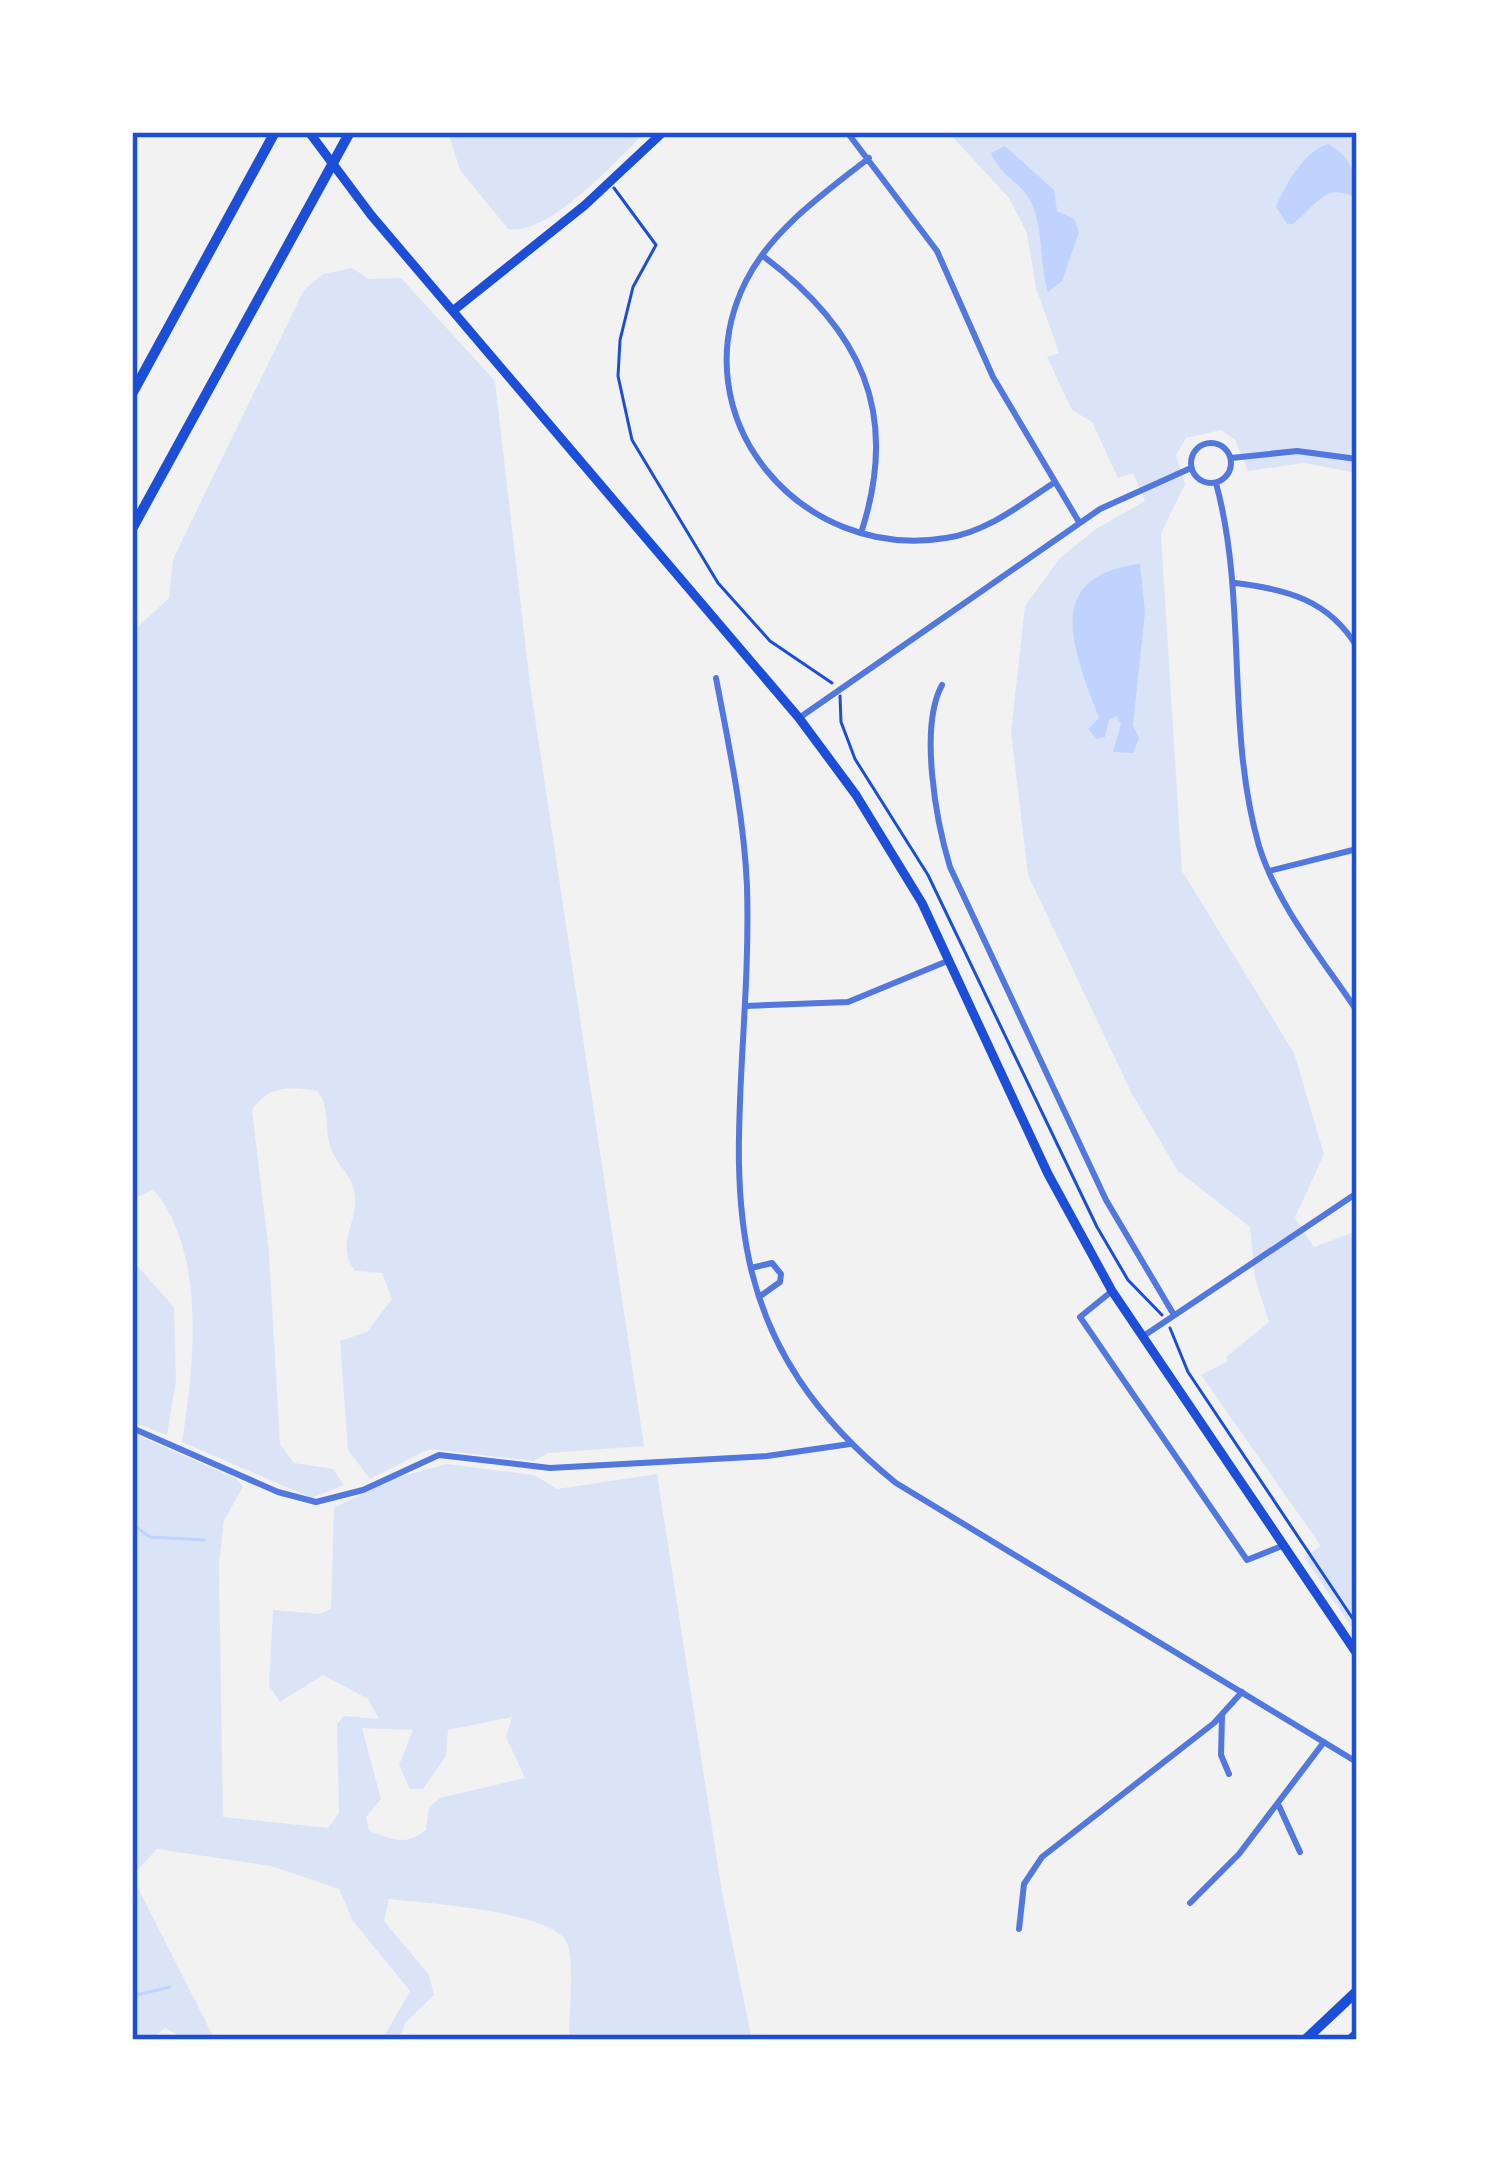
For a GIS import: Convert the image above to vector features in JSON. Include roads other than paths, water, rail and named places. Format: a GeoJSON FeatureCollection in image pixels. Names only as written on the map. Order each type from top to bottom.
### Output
{"type":"FeatureCollection","features":[{"type":"Feature","properties":{"kind":"highway"},"geometry":{"type":"LineString","coordinates":[[132,394],[275,132]]}},
{"type":"Feature","properties":{"kind":"highway"},"geometry":{"type":"LineString","coordinates":[[132,530],[350,132]]}},
{"type":"Feature","properties":{"kind":"highway"},"geometry":{"type":"LineString","coordinates":[[1305,2040],[1357,1991]]}},
{"type":"Feature","properties":{"kind":"highway"},"geometry":{"type":"LineString","coordinates":[[1350,2040],[1357,2034]]}},
{"type":"Feature","properties":{"kind":"main road"},"geometry":{"type":"LineString","coordinates":[[309,132],[356,196],[799,718],[882,835],[951,959],[1048,1174],[1112,1291],[1357,1654]]}},
{"type":"Feature","properties":{"kind":"main road"},"geometry":{"type":"LineString","coordinates":[[454,310],[610,184],[663,132]]}},
{"type":"Feature","properties":{"kind":"street"},"geometry":{"type":"LineString","coordinates":[[847,132],[938,251],[992,377],[1052,484],[1079,522]]}},
{"type":"Feature","properties":{"kind":"street"},"geometry":{"type":"LineString","coordinates":[[868,158],[791,223],[747,277],[726,340],[732,411],[756,457],[794,499],[825,519],[901,539],[966,533],[1052,484]]}},
{"type":"Feature","properties":{"kind":"street"},"geometry":{"type":"LineString","coordinates":[[763,256],[830,315],[873,403],[880,456],[862,530]]}},
{"type":"Feature","properties":{"kind":"street"},"geometry":{"type":"LineString","coordinates":[[1206,443],[1219,444],[1231,458],[1230,470],[1216,483],[1198,479],[1191,468],[1196,450],[1206,443]]}},
{"type":"Feature","properties":{"kind":"street"},"geometry":{"type":"LineString","coordinates":[[1231,458],[1297,451],[1357,459]]}},
{"type":"Feature","properties":{"kind":"street"},"geometry":{"type":"LineString","coordinates":[[799,718],[1079,522],[1126,494],[1191,468]]}},
{"type":"Feature","properties":{"kind":"street"},"geometry":{"type":"LineString","coordinates":[[1216,483],[1235,583],[1236,658],[1252,818],[1270,872],[1357,1011]]}},
{"type":"Feature","properties":{"kind":"street"},"geometry":{"type":"LineString","coordinates":[[1235,583],[1284,589],[1313,602],[1357,647]]}},
{"type":"Feature","properties":{"kind":"street"},"geometry":{"type":"LineString","coordinates":[[716,678],[747,882],[746,1006],[735,1160],[751,1268],[793,1367],[850,1444],[896,1483],[1354,1761]]}},
{"type":"Feature","properties":{"kind":"street"},"geometry":{"type":"LineString","coordinates":[[942,685],[931,705],[932,728],[938,820],[950,867],[1106,1200],[1174,1315]]}},
{"type":"Feature","properties":{"kind":"street"},"geometry":{"type":"LineString","coordinates":[[1270,872],[1357,849]]}},
{"type":"Feature","properties":{"kind":"street"},"geometry":{"type":"LineString","coordinates":[[746,1006],[848,1002],[951,959]]}},
{"type":"Feature","properties":{"kind":"street"},"geometry":{"type":"LineString","coordinates":[[1142,1336],[1356,1194]]}},
{"type":"Feature","properties":{"kind":"street"},"geometry":{"type":"LineString","coordinates":[[751,1268],[772,1263],[781,1274],[780,1282],[760,1297]]}},
{"type":"Feature","properties":{"kind":"street"},"geometry":{"type":"LineString","coordinates":[[1112,1291],[1080,1317],[1247,1560],[1284,1546]]}},
{"type":"Feature","properties":{"kind":"street"},"geometry":{"type":"LineString","coordinates":[[132,1428],[278,1492],[316,1502],[363,1490],[439,1455],[550,1468],[766,1456],[850,1444]]}},
{"type":"Feature","properties":{"kind":"street"},"geometry":{"type":"LineString","coordinates":[[1019,1929],[1024,1884],[1042,1857],[1222,1716],[1242,1692]]}},
{"type":"Feature","properties":{"kind":"street"},"geometry":{"type":"LineString","coordinates":[[1222,1716],[1221,1755],[1228,1774]]}},
{"type":"Feature","properties":{"kind":"street"},"geometry":{"type":"LineString","coordinates":[[1190,1903],[1279,1806],[1324,1742]]}},
{"type":"Feature","properties":{"kind":"street"},"geometry":{"type":"LineString","coordinates":[[1279,1806],[1300,1852]]}},
{"type":"Feature","properties":{"kind":"water"},"geometry":{"type":"Polygon","coordinates":[[[1328,144],[1351,167],[1357,199],[1329,194],[1287,224],[1276,207],[1284,189],[1304,161],[1328,144]]]}},
{"type":"Feature","properties":{"kind":"water"},"geometry":{"type":"Polygon","coordinates":[[[1005,146],[1054,190],[1057,211],[1074,219],[1079,232],[1062,281],[1048,292],[1033,208],[991,153],[1005,146]]]}},
{"type":"Feature","properties":{"kind":"water"},"geometry":{"type":"Polygon","coordinates":[[[1140,564],[1145,612],[1133,725],[1139,738],[1133,753],[1113,752],[1121,724],[1116,716],[1109,720],[1105,737],[1097,739],[1088,729],[1099,718],[1081,668],[1073,621],[1076,601],[1088,584],[1108,571],[1140,564]]]}},
{"type":"Feature","properties":{"kind":"waterway"},"geometry":{"type":"LineString","coordinates":[[132,1524],[150,1537],[204,1540]]}},
{"type":"Feature","properties":{"kind":"waterway"},"geometry":{"type":"LineString","coordinates":[[132,1996],[170,1987]]}}]}
